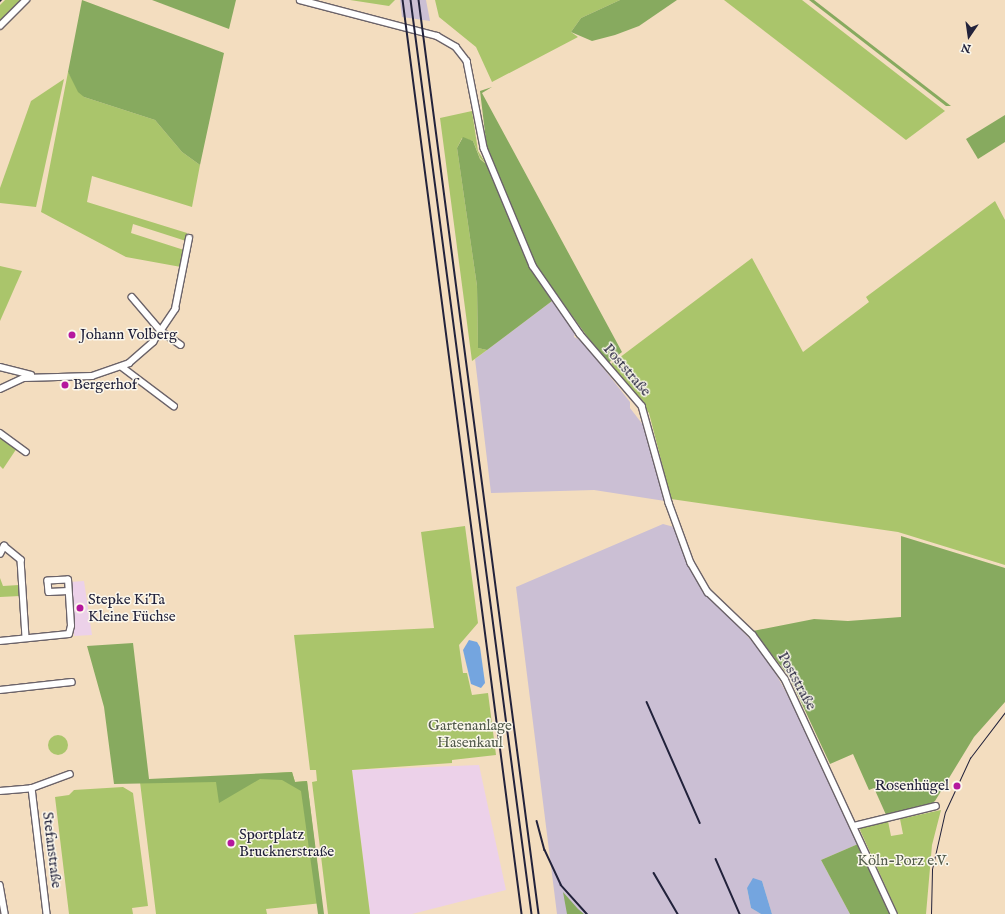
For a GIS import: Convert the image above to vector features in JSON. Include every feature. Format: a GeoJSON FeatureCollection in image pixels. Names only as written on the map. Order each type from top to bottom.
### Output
{"type":"FeatureCollection","features":[{"type":"Feature","properties":{"kind":"street"},"geometry":{"type":"LineString","coordinates":[[0,26],[26,0]]}},
{"type":"Feature","properties":{"kind":"street","name":"Poststraße"},"geometry":{"type":"LineString","coordinates":[[300,0],[437,36],[450,42],[465,57],[472,72],[484,148],[533,266],[580,334],[642,406],[669,503],[691,563],[708,592],[753,635],[785,678],[894,914]]}},
{"type":"Feature","properties":{"kind":"street"},"geometry":{"type":"LineString","coordinates":[[0,389],[19,379],[35,376],[92,376],[122,367],[161,331],[179,297],[189,238]]}},
{"type":"Feature","properties":{"kind":"street"},"geometry":{"type":"LineString","coordinates":[[132,297],[161,331],[181,345]]}},
{"type":"Feature","properties":{"kind":"street"},"geometry":{"type":"LineString","coordinates":[[0,367],[35,376]]}},
{"type":"Feature","properties":{"kind":"street"},"geometry":{"type":"LineString","coordinates":[[122,367],[174,406]]}},
{"type":"Feature","properties":{"kind":"street"},"geometry":{"type":"LineString","coordinates":[[0,433],[26,452]]}},
{"type":"Feature","properties":{"kind":"street"},"geometry":{"type":"LineString","coordinates":[[0,554],[4,546],[21,560],[26,637]]}},
{"type":"Feature","properties":{"kind":"street"},"geometry":{"type":"LineString","coordinates":[[0,641],[26,637],[66,635],[71,631],[68,591]]}},
{"type":"Feature","properties":{"kind":"street"},"geometry":{"type":"LineString","coordinates":[[0,690],[72,682]]}},
{"type":"Feature","properties":{"kind":"street"},"geometry":{"type":"LineString","coordinates":[[0,791],[32,788],[70,774]]}},
{"type":"Feature","properties":{"kind":"street","name":"Stefanstraße"},"geometry":{"type":"LineString","coordinates":[[32,788],[47,914]]}},
{"type":"Feature","properties":{"kind":"street"},"geometry":{"type":"LineString","coordinates":[[854,826],[936,806]]}},
{"type":"Feature","properties":{"kind":"street"},"geometry":{"type":"LineString","coordinates":[[0,885],[5,914]]}},
{"type":"Feature","properties":{"kind":"shaded area"},"geometry":{"type":"Polygon","coordinates":[[[400,0],[426,0],[430,21],[402,17],[400,0]]]}},
{"type":"Feature","properties":{"kind":"shaded area"},"geometry":{"type":"Polygon","coordinates":[[[552,301],[575,332],[574,337],[582,341],[630,402],[630,408],[647,430],[665,501],[594,490],[491,493],[475,359],[552,301]]]}},
{"type":"Feature","properties":{"kind":"shaded area"},"geometry":{"type":"Polygon","coordinates":[[[663,524],[674,527],[702,588],[766,656],[808,732],[858,844],[821,860],[850,914],[772,914],[762,881],[747,888],[751,908],[761,914],[557,914],[516,587],[663,524]]]}},
{"type":"Feature","properties":{"kind":"shaded area","name":"Stepke KiTa Kleine Füchse"},"geometry":{"type":"Polygon","coordinates":[[[84,581],[92,635],[74,636],[70,582],[84,581]]]}},
{"type":"Feature","properties":{"kind":"shaded area"},"geometry":{"type":"Polygon","coordinates":[[[479,765],[506,890],[412,914],[370,914],[352,770],[479,765]]]}},
{"type":"Feature","properties":{"kind":"green space"},"geometry":{"type":"Polygon","coordinates":[[[5,0],[22,0],[0,22],[0,5],[5,0]]]}},
{"type":"Feature","properties":{"kind":"green space"},"geometry":{"type":"Polygon","coordinates":[[[82,0],[224,53],[200,165],[182,152],[155,120],[84,97],[78,92],[68,72],[82,0]]]}},
{"type":"Feature","properties":{"kind":"green space"},"geometry":{"type":"Polygon","coordinates":[[[152,0],[236,0],[229,29],[152,0]]]}},
{"type":"Feature","properties":{"kind":"green space"},"geometry":{"type":"Polygon","coordinates":[[[350,0],[395,0],[389,6],[350,0]]]}},
{"type":"Feature","properties":{"kind":"green space"},"geometry":{"type":"Polygon","coordinates":[[[435,0],[620,0],[581,18],[571,32],[578,37],[492,82],[476,47],[439,17],[435,0]]]}},
{"type":"Feature","properties":{"kind":"green space"},"geometry":{"type":"Polygon","coordinates":[[[620,0],[677,0],[639,26],[615,35],[592,41],[571,32],[581,18],[620,0]]]}},
{"type":"Feature","properties":{"kind":"green space"},"geometry":{"type":"Polygon","coordinates":[[[724,0],[802,0],[945,111],[906,140],[724,0]]]}},
{"type":"Feature","properties":{"kind":"green space"},"geometry":{"type":"Polygon","coordinates":[[[809,0],[814,0],[951,106],[946,106],[809,0]]]}},
{"type":"Feature","properties":{"kind":"green space"},"geometry":{"type":"Polygon","coordinates":[[[68,72],[84,97],[155,120],[182,152],[200,165],[192,207],[92,176],[87,202],[187,233],[186,241],[133,224],[131,233],[184,250],[181,267],[126,257],[41,212],[68,72]]]}},
{"type":"Feature","properties":{"kind":"green space"},"geometry":{"type":"Polygon","coordinates":[[[64,79],[36,207],[0,203],[0,188],[31,101],[64,79]]]}},
{"type":"Feature","properties":{"kind":"green space"},"geometry":{"type":"Polygon","coordinates":[[[492,87],[482,93],[622,352],[607,364],[537,267],[487,149],[480,91],[492,87]]]}},
{"type":"Feature","properties":{"kind":"green space"},"geometry":{"type":"Polygon","coordinates":[[[472,111],[478,151],[487,165],[480,158],[473,141],[462,138],[457,148],[477,286],[478,348],[487,350],[472,361],[440,118],[472,111]]]}},
{"type":"Feature","properties":{"kind":"green space"},"geometry":{"type":"Polygon","coordinates":[[[1005,115],[1005,142],[978,159],[966,139],[1005,115]]]}},
{"type":"Feature","properties":{"kind":"green space"},"geometry":{"type":"Polygon","coordinates":[[[463,137],[473,141],[480,159],[487,165],[534,274],[552,301],[487,350],[478,348],[477,286],[457,148],[463,137]]]}},
{"type":"Feature","properties":{"kind":"green space"},"geometry":{"type":"Polygon","coordinates":[[[995,201],[1005,220],[1005,565],[898,532],[671,499],[649,413],[611,364],[752,258],[803,352],[869,302],[866,297],[995,201]]]}},
{"type":"Feature","properties":{"kind":"green space"},"geometry":{"type":"Polygon","coordinates":[[[0,266],[22,271],[0,321],[0,266]]]}},
{"type":"Feature","properties":{"kind":"green space"},"geometry":{"type":"Polygon","coordinates":[[[0,437],[17,448],[3,469],[0,466],[0,437]]]}},
{"type":"Feature","properties":{"kind":"green space","name":"Gartenanlage Hasenkaul"},"geometry":{"type":"Polygon","coordinates":[[[465,526],[478,623],[459,645],[463,673],[467,673],[472,695],[488,693],[496,755],[452,760],[452,763],[352,770],[370,914],[328,914],[312,782],[317,781],[316,770],[310,770],[294,635],[434,628],[421,532],[465,526]]]}},
{"type":"Feature","properties":{"kind":"green space"},"geometry":{"type":"Polygon","coordinates":[[[901,536],[1005,568],[1005,702],[974,737],[935,801],[927,807],[887,817],[874,788],[869,790],[853,754],[830,764],[789,676],[753,631],[814,619],[848,621],[901,617],[901,536]]]}},
{"type":"Feature","properties":{"kind":"green space"},"geometry":{"type":"Polygon","coordinates":[[[0,578],[3,586],[19,585],[20,596],[0,597],[0,578]]]}},
{"type":"Feature","properties":{"kind":"green space"},"geometry":{"type":"Polygon","coordinates":[[[133,643],[149,779],[292,772],[295,782],[307,781],[324,914],[318,914],[301,791],[282,780],[260,779],[219,803],[216,782],[114,784],[104,707],[87,646],[133,643]]]}},
{"type":"Feature","properties":{"kind":"green space"},"geometry":{"type":"Polygon","coordinates":[[[58,735],[65,738],[68,745],[65,752],[58,755],[51,752],[48,745],[51,738],[58,735]]]}},
{"type":"Feature","properties":{"kind":"green space","name":"Sportplatz Brucknerstraße"},"geometry":{"type":"Polygon","coordinates":[[[292,772],[295,782],[307,781],[322,903],[266,909],[267,914],[156,914],[140,782],[292,772]]]}},
{"type":"Feature","properties":{"kind":"green space"},"geometry":{"type":"Polygon","coordinates":[[[123,787],[133,793],[148,906],[132,908],[133,914],[69,914],[55,797],[69,795],[74,790],[123,787]]]}},
{"type":"Feature","properties":{"kind":"green space","name":"Köln-Porz e.V."},"geometry":{"type":"Polygon","coordinates":[[[941,810],[932,845],[926,914],[898,914],[860,830],[862,826],[888,821],[891,836],[903,834],[900,819],[941,810]]]}},
{"type":"Feature","properties":{"kind":"green space"},"geometry":{"type":"Polygon","coordinates":[[[858,844],[891,914],[850,914],[821,860],[858,844]]]}},
{"type":"Feature","properties":{"kind":"green space"},"geometry":{"type":"Polygon","coordinates":[[[563,892],[578,909],[584,914],[567,914],[563,892]]]}},
{"type":"Feature","properties":{"kind":"water"},"geometry":{"type":"Polygon","coordinates":[[[469,640],[477,642],[480,647],[485,683],[481,688],[471,684],[463,650],[469,640]]]}},
{"type":"Feature","properties":{"kind":"water"},"geometry":{"type":"Polygon","coordinates":[[[753,878],[762,881],[772,914],[761,914],[751,908],[747,888],[753,878]]]}},
{"type":"Feature","properties":{"kind":"tram line"},"geometry":{"type":"LineString","coordinates":[[931,914],[932,869],[945,812],[970,758],[1005,712]]}},
{"type":"Feature","properties":{"kind":"railway"},"geometry":{"type":"LineString","coordinates":[[403,0],[522,914]]}},
{"type":"Feature","properties":{"kind":"railway"},"geometry":{"type":"LineString","coordinates":[[411,0],[532,914]]}},
{"type":"Feature","properties":{"kind":"railway"},"geometry":{"type":"LineString","coordinates":[[419,0],[539,914]]}},
{"type":"Feature","properties":{"kind":"railway"},"geometry":{"type":"LineString","coordinates":[[647,702],[700,823]]}},
{"type":"Feature","properties":{"kind":"railway"},"geometry":{"type":"LineString","coordinates":[[537,821],[545,850],[561,885],[587,914]]}},
{"type":"Feature","properties":{"kind":"railway"},"geometry":{"type":"LineString","coordinates":[[716,859],[740,914]]}},
{"type":"Feature","properties":{"kind":"railway"},"geometry":{"type":"LineString","coordinates":[[654,873],[678,914]]}},
{"type":"Feature","properties":{"kind":"place","name":"Johann Volberg"},"geometry":{"type":"Point","coordinates":[72,335]}},
{"type":"Feature","properties":{"kind":"place","name":"Bergerhof"},"geometry":{"type":"Point","coordinates":[65,385]}},
{"type":"Feature","properties":{"kind":"place","name":"Stepke KiTa Kleine Füchse"},"geometry":{"type":"Point","coordinates":[80,608]}},
{"type":"Feature","properties":{"kind":"place","name":"Rosenhügel"},"geometry":{"type":"Point","coordinates":[957,786]}},
{"type":"Feature","properties":{"kind":"place","name":"Sportplatz Brucknerstraße"},"geometry":{"type":"Point","coordinates":[231,843]}}]}
